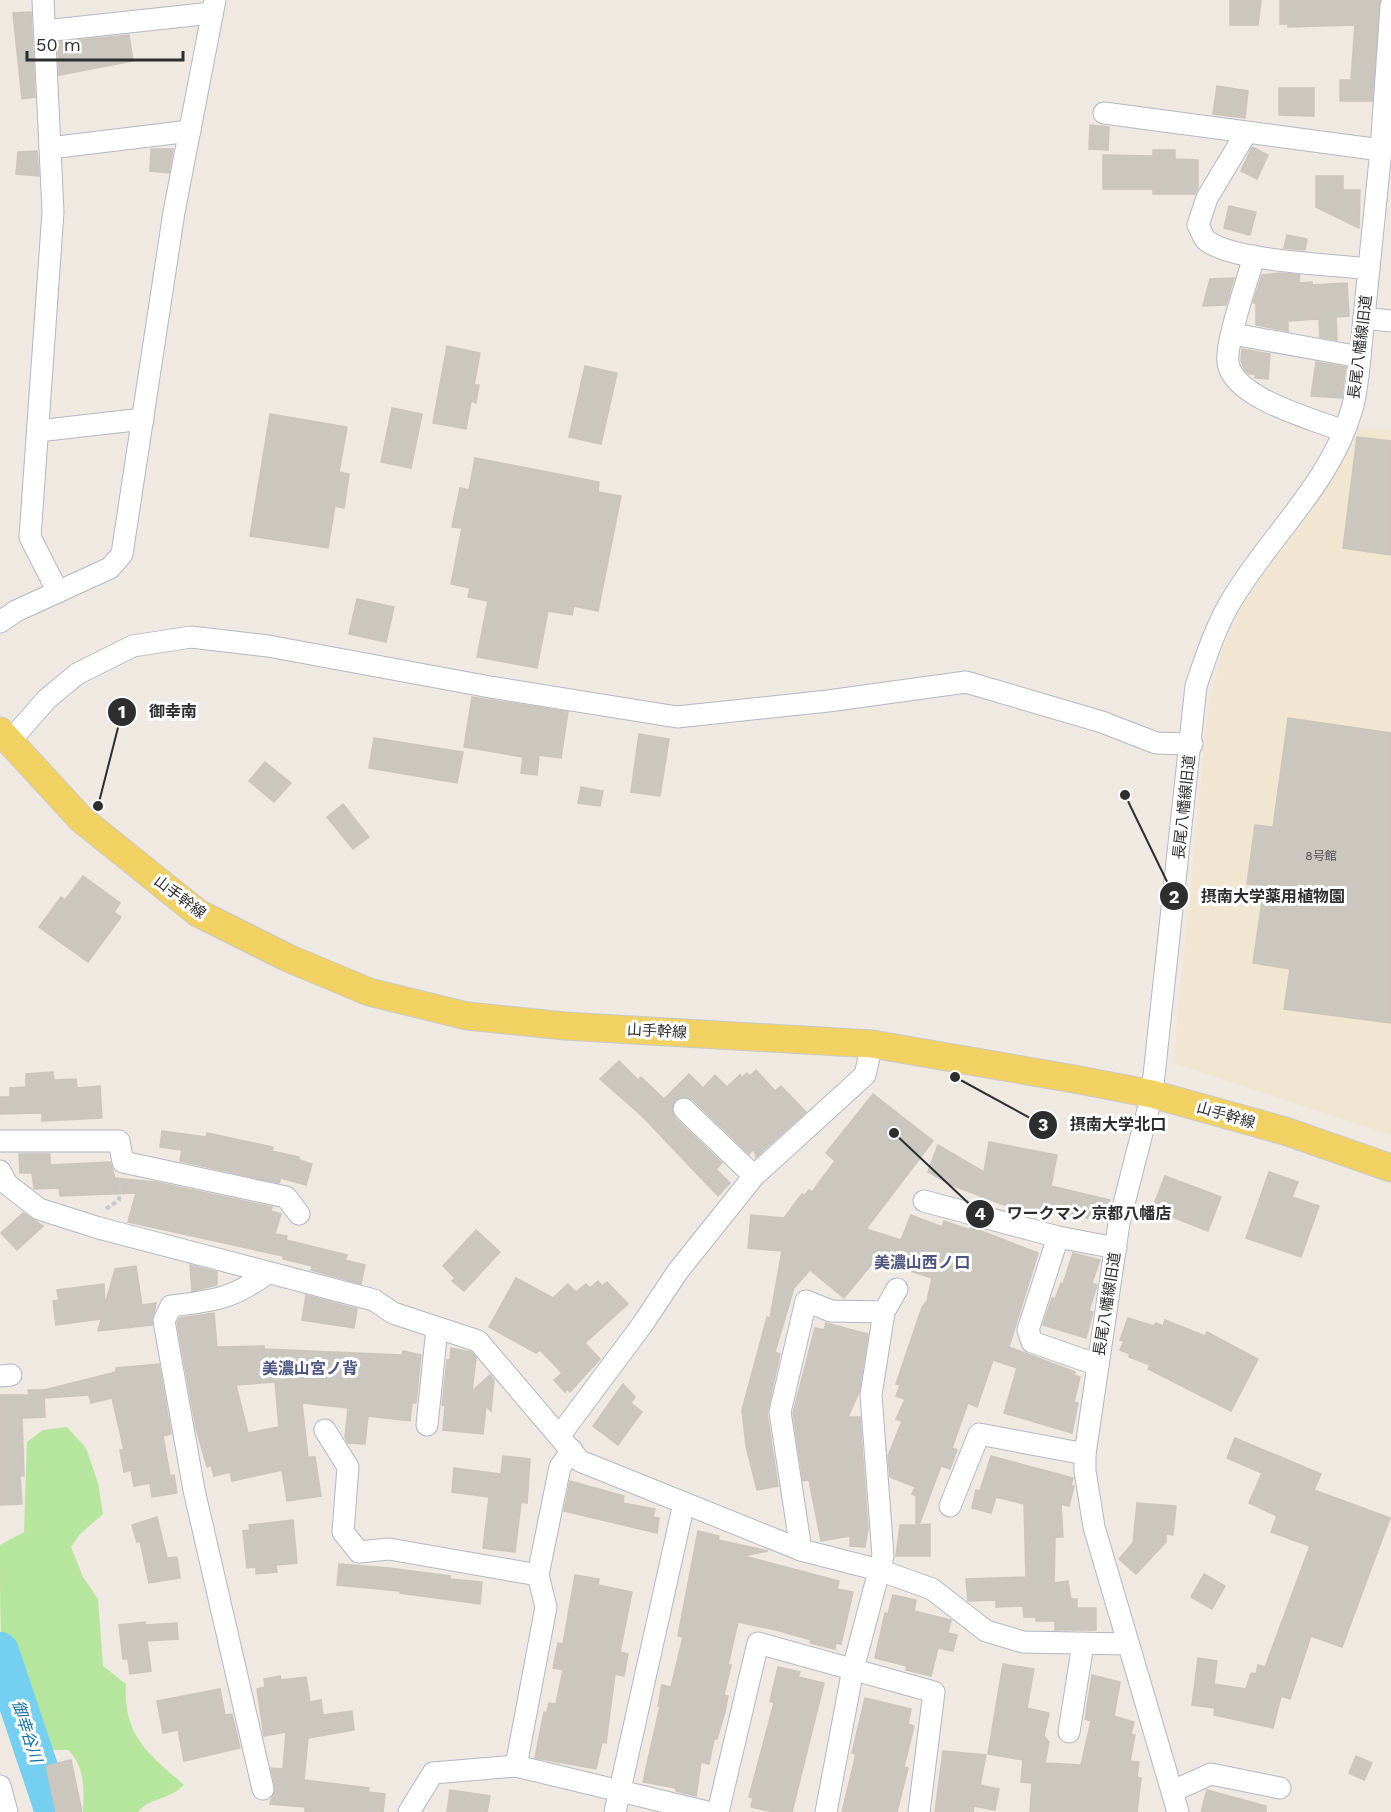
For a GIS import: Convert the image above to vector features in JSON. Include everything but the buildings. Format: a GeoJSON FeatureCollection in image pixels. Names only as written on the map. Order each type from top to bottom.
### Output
{"type":"FeatureCollection","features":[{"type":"Feature","properties":{"kind":"main road","name":"山手幹線"},"geometry":{"type":"LineString","coordinates":[[4,736],[81,819],[198,913],[288,958],[369,992],[467,1016],[565,1026],[872,1044],[1152,1094],[1285,1131],[1391,1168]]}},
{"type":"Feature","properties":{"kind":"street"},"geometry":{"type":"LineString","coordinates":[[44,0],[53,212],[30,537],[58,592]]}},
{"type":"Feature","properties":{"kind":"street","name":"長尾八幡線旧道"},"geometry":{"type":"LineString","coordinates":[[1178,1812],[1094,1527],[1085,1471],[1085,1454],[1116,1248],[1152,1094],[1196,686],[1216,628],[1232,599],[1313,486],[1351,412],[1360,357],[1381,150],[1391,6]]}},
{"type":"Feature","properties":{"kind":"street"},"geometry":{"type":"LineString","coordinates":[[0,622],[16,611],[110,568],[122,554],[174,212],[213,7],[45,31]]}},
{"type":"Feature","properties":{"kind":"street"},"geometry":{"type":"LineString","coordinates":[[1104,113],[1381,150]]}},
{"type":"Feature","properties":{"kind":"street"},"geometry":{"type":"LineString","coordinates":[[50,148],[190,131]]}},
{"type":"Feature","properties":{"kind":"street"},"geometry":{"type":"LineString","coordinates":[[1246,133],[1207,198],[1198,225],[1206,240],[1224,249],[1254,256],[1369,269]]}},
{"type":"Feature","properties":{"kind":"street"},"geometry":{"type":"LineString","coordinates":[[1254,256],[1233,334],[1228,363],[1234,378],[1251,394],[1343,431]]}},
{"type":"Feature","properties":{"kind":"street"},"geometry":{"type":"LineString","coordinates":[[1364,318],[1391,321]]}},
{"type":"Feature","properties":{"kind":"street"},"geometry":{"type":"LineString","coordinates":[[1233,334],[1360,357]]}},
{"type":"Feature","properties":{"kind":"street"},"geometry":{"type":"LineString","coordinates":[[38,431],[143,419]]}},
{"type":"Feature","properties":{"kind":"street"},"geometry":{"type":"LineString","coordinates":[[4,736],[77,674],[133,646],[191,637],[268,645],[490,687],[677,717],[828,701],[966,682],[1102,722],[1156,743],[1191,744]]}},
{"type":"Feature","properties":{"kind":"street"},"geometry":{"type":"LineString","coordinates":[[516,1766],[546,1607],[538,1575],[566,1442],[678,1271],[754,1176],[864,1075],[872,1044]]}},
{"type":"Feature","properties":{"kind":"street"},"geometry":{"type":"LineString","coordinates":[[684,1109],[754,1176]]}},
{"type":"Feature","properties":{"kind":"street"},"geometry":{"type":"LineString","coordinates":[[0,1142],[119,1141],[123,1162],[286,1197],[299,1214]]}},
{"type":"Feature","properties":{"kind":"street"},"geometry":{"type":"LineString","coordinates":[[0,1171],[7,1184],[39,1209],[374,1300],[393,1313],[478,1341],[580,1461],[801,1550],[879,1570],[932,1589],[986,1631],[1023,1642],[1128,1644]]}},
{"type":"Feature","properties":{"kind":"street"},"geometry":{"type":"LineString","coordinates":[[924,1201],[1058,1237],[1116,1248]]}},
{"type":"Feature","properties":{"kind":"street"},"geometry":{"type":"LineString","coordinates":[[1058,1237],[1028,1330],[1032,1342],[1098,1365]]}},
{"type":"Feature","properties":{"kind":"street"},"geometry":{"type":"LineString","coordinates":[[263,1789],[194,1490],[164,1321],[171,1306],[222,1300],[247,1288],[268,1273]]}},
{"type":"Feature","properties":{"kind":"street"},"geometry":{"type":"LineString","coordinates":[[826,1812],[853,1669],[884,1556],[871,1395],[884,1312],[897,1289]]}},
{"type":"Feature","properties":{"kind":"street"},"geometry":{"type":"LineString","coordinates":[[801,1550],[780,1412],[807,1301],[831,1311],[884,1312]]}},
{"type":"Feature","properties":{"kind":"street"},"geometry":{"type":"LineString","coordinates":[[427,1425],[437,1328]]}},
{"type":"Feature","properties":{"kind":"street"},"geometry":{"type":"LineString","coordinates":[[325,1430],[348,1467],[343,1532],[359,1552],[389,1548],[538,1575]]}},
{"type":"Feature","properties":{"kind":"street"},"geometry":{"type":"LineString","coordinates":[[950,1506],[979,1434],[1085,1454]]}},
{"type":"Feature","properties":{"kind":"street"},"geometry":{"type":"LineString","coordinates":[[615,1812],[684,1503]]}},
{"type":"Feature","properties":{"kind":"street"},"geometry":{"type":"LineString","coordinates":[[718,1812],[758,1643],[934,1692],[919,1812]]}},
{"type":"Feature","properties":{"kind":"street"},"geometry":{"type":"LineString","coordinates":[[1069,1732],[1083,1644]]}},
{"type":"Feature","properties":{"kind":"street"},"geometry":{"type":"LineString","coordinates":[[409,1812],[433,1773],[516,1766],[707,1812]]}},
{"type":"Feature","properties":{"kind":"street"},"geometry":{"type":"LineString","coordinates":[[1173,1791],[1211,1774],[1280,1788]]}},
{"type":"Feature","properties":{"kind":"street"},"geometry":{"type":"LineString","coordinates":[[0,1786],[7,1812]]}},
{"type":"Feature","properties":{"kind":"path"},"geometry":{"type":"LineString","coordinates":[[85,1223],[119,1200],[123,1162]]}},
{"type":"Feature","properties":{"kind":"shaded area"},"geometry":{"type":"Polygon","coordinates":[[[1350,428],[1391,430],[1391,1135],[1173,1063],[1209,703],[1223,648],[1244,602],[1319,492],[1350,428]]]}},
{"type":"Feature","properties":{"kind":"green space"},"geometry":{"type":"Polygon","coordinates":[[[67,1427],[86,1448],[98,1483],[103,1514],[80,1534],[71,1547],[83,1577],[98,1599],[103,1666],[126,1684],[129,1717],[140,1742],[184,1785],[172,1794],[148,1804],[138,1812],[83,1812],[83,1786],[78,1763],[74,1756],[68,1750],[53,1750],[16,1758],[11,1739],[2,1656],[0,1545],[24,1532],[27,1442],[43,1430],[67,1427]]]}},
{"type":"Feature","properties":{"kind":"waterway","name":"御幸谷川"},"geometry":{"type":"LineString","coordinates":[[0,1651],[54,1812]]}},
{"type":"Feature","properties":{"kind":"place","name":"摂南大学薬用植物園"},"geometry":{"type":"Point","coordinates":[1125,795]}},
{"type":"Feature","properties":{"kind":"place","name":"御幸南"},"geometry":{"type":"Point","coordinates":[98,806]}},
{"type":"Feature","properties":{"kind":"place","name":"摂南大学北口"},"geometry":{"type":"Point","coordinates":[955,1077]}},
{"type":"Feature","properties":{"kind":"place","name":"ワークマン 京都八幡店"},"geometry":{"type":"Point","coordinates":[894,1133]}},
{"type":"Feature","properties":{"kind":"district","name":"美濃山西ノ口"},"geometry":{"type":"Point","coordinates":[922,1262]}},
{"type":"Feature","properties":{"kind":"district","name":"美濃山宮ノ背"},"geometry":{"type":"Point","coordinates":[310,1368]}}]}
